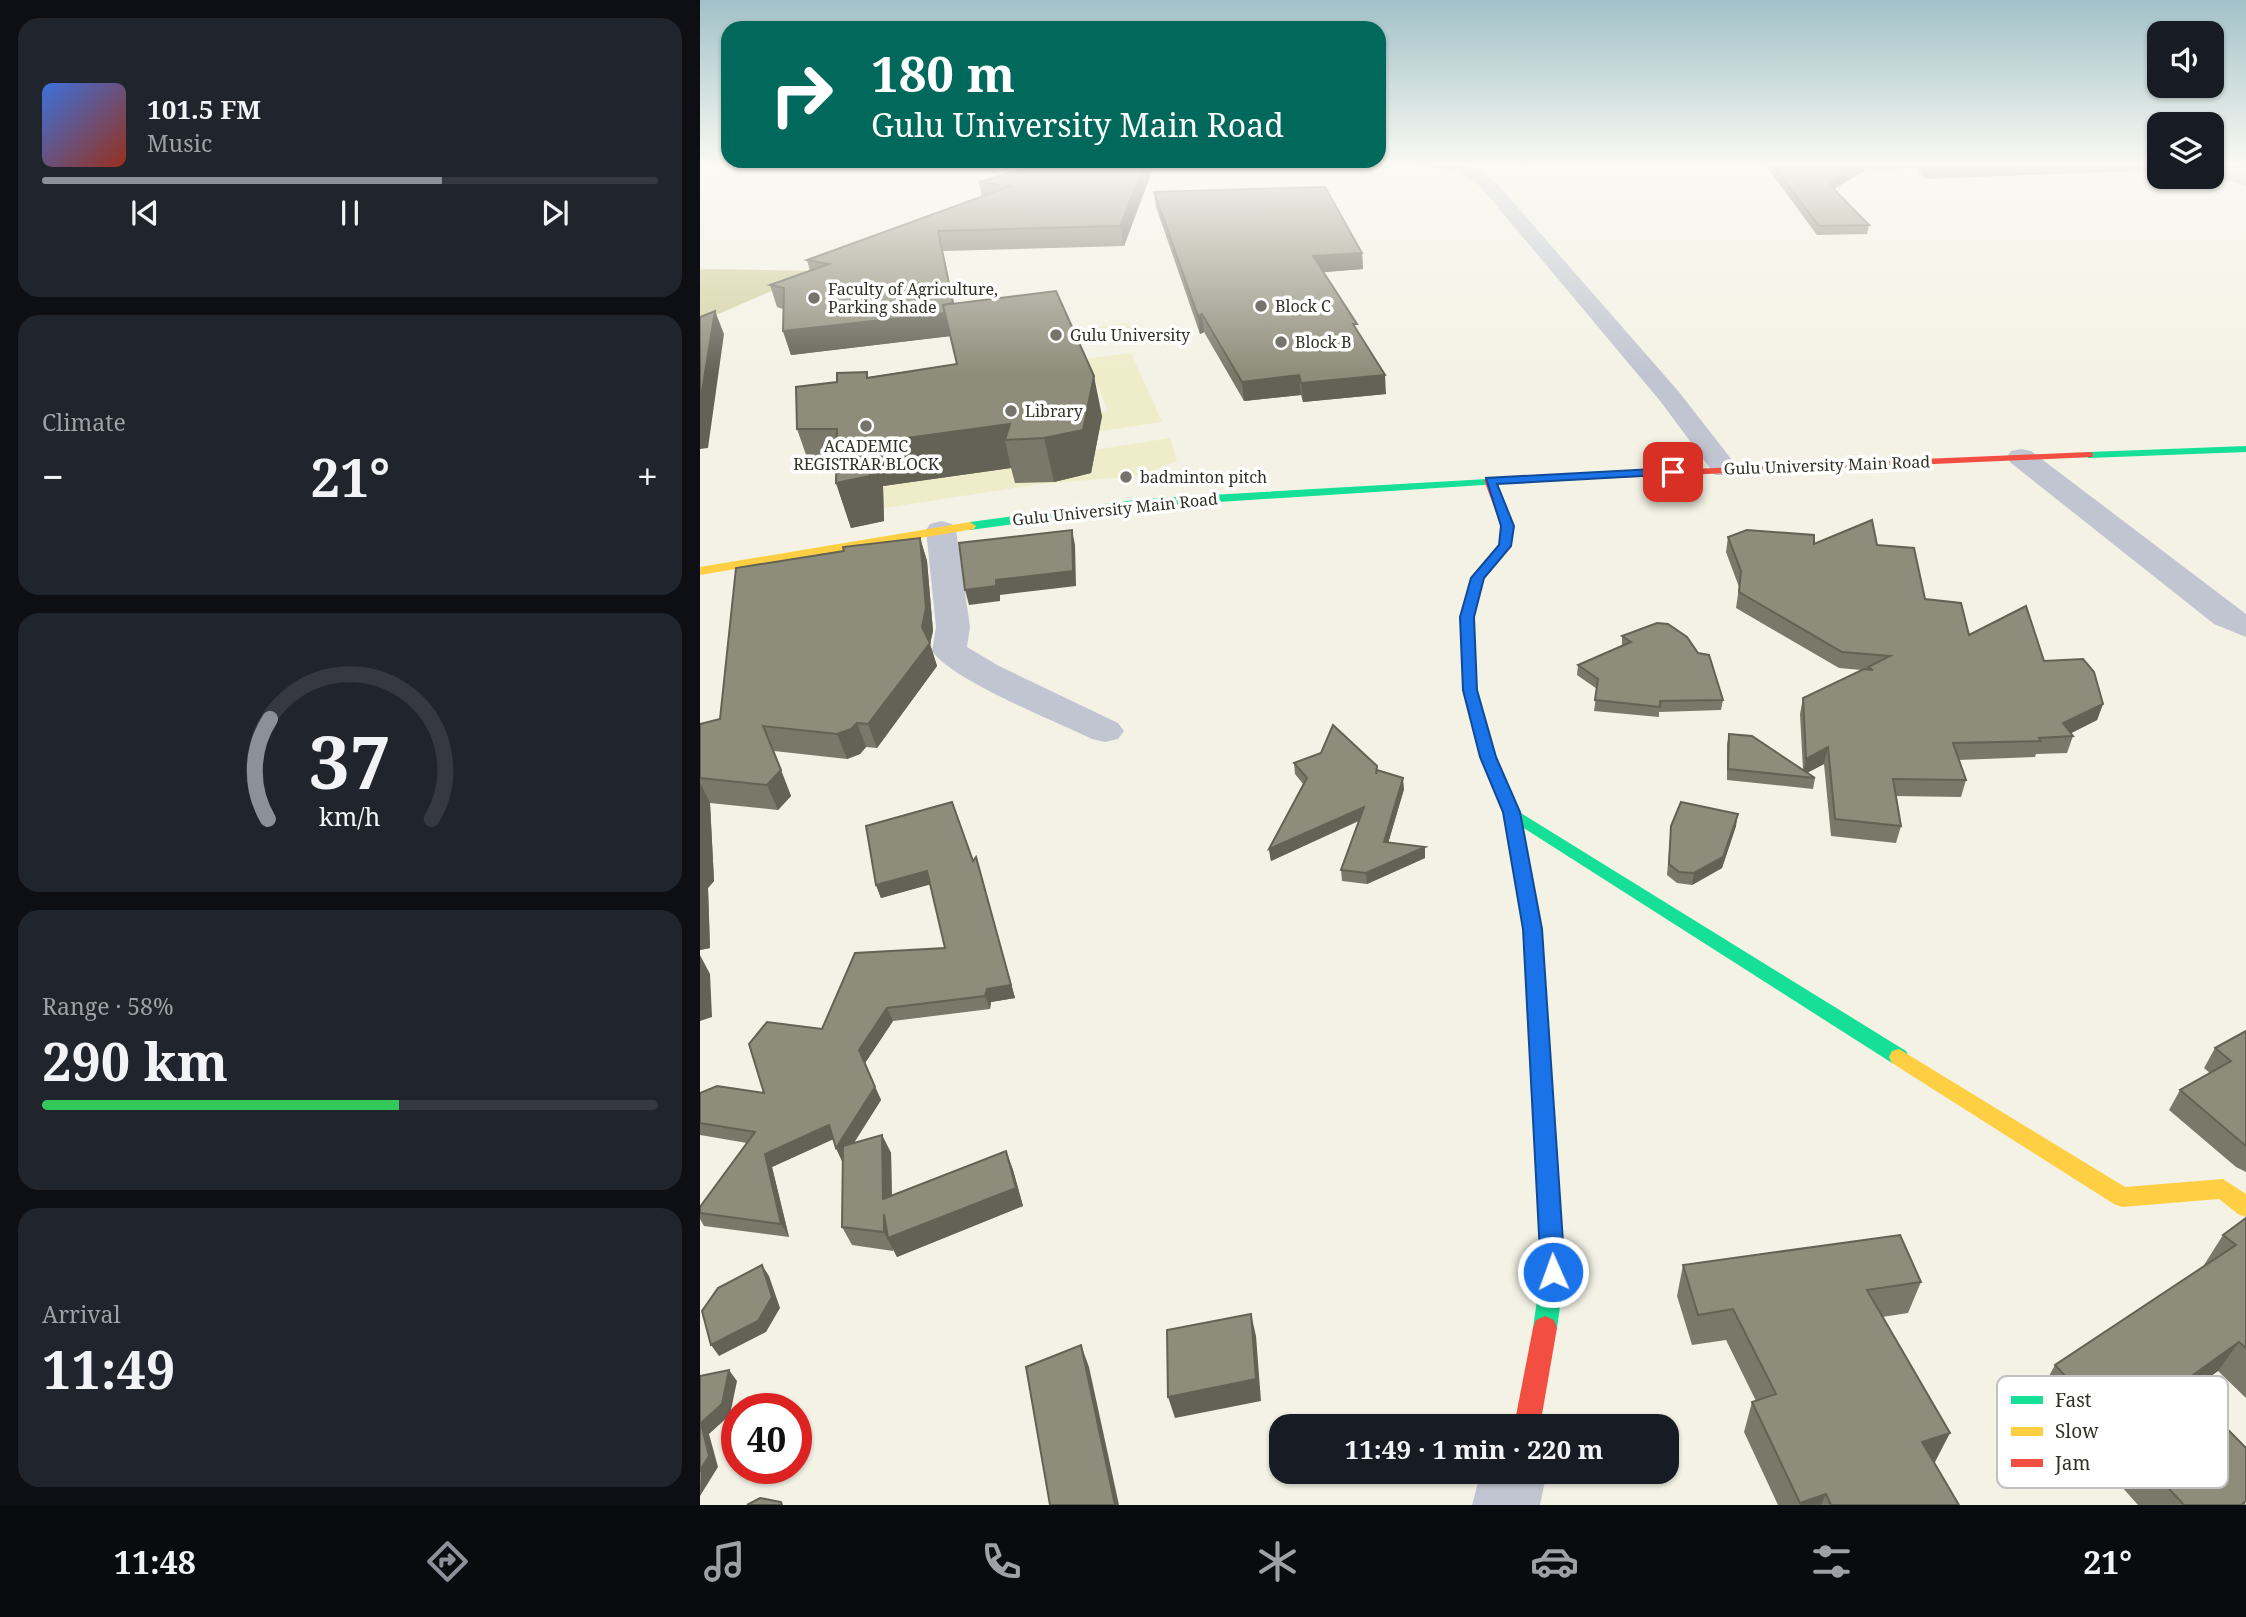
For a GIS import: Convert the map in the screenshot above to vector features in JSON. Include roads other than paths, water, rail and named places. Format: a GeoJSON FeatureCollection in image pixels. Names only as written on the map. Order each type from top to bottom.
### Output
{"type":"FeatureCollection","features":[{"type":"Feature","properties":{"kind":"street"},"geometry":{"type":"LineString","coordinates":[[1530,233],[1670,397],[1725,469]]}},
{"type":"Feature","properties":{"kind":"street","name":"Gulu University Main Road"},"geometry":{"type":"LineString","coordinates":[[700,571],[941,530],[1142,503],[1725,469],[2246,449]]}},
{"type":"Feature","properties":{"kind":"street"},"geometry":{"type":"LineString","coordinates":[[2021,457],[2226,617],[2246,627]]}},
{"type":"Feature","properties":{"kind":"street"},"geometry":{"type":"LineString","coordinates":[[1490,481],[1507,526],[1505,546],[1478,578],[1467,617],[1470,690],[1488,757],[1511,812],[1533,929],[1553,1272],[1530,1414]]}},
{"type":"Feature","properties":{"kind":"street"},"geometry":{"type":"LineString","coordinates":[[941,530],[953,627],[948,651],[986,674],[1105,731]]}},
{"type":"Feature","properties":{"kind":"street"},"geometry":{"type":"LineString","coordinates":[[1511,812],[2122,1197],[2223,1189],[2246,1207]]}},
{"type":"Feature","properties":{"kind":"street"},"geometry":{"type":"LineString","coordinates":[[1506,1505],[1511,1484]]}},
{"type":"Feature","properties":{"kind":"place","name":"Faculty of Agriculture, Parking shade"},"geometry":{"type":"Point","coordinates":[814,298]}},
{"type":"Feature","properties":{"kind":"place","name":"Block C"},"geometry":{"type":"Point","coordinates":[1261,306]}},
{"type":"Feature","properties":{"kind":"place","name":"Gulu University"},"geometry":{"type":"Point","coordinates":[1056,335]}},
{"type":"Feature","properties":{"kind":"place","name":"Block B"},"geometry":{"type":"Point","coordinates":[1281,342]}},
{"type":"Feature","properties":{"kind":"place","name":"Library"},"geometry":{"type":"Point","coordinates":[1011,411]}},
{"type":"Feature","properties":{"kind":"place","name":"ACADEMIC REGISTRAR BLOCK"},"geometry":{"type":"Point","coordinates":[866,426]}},
{"type":"Feature","properties":{"kind":"place","name":"badminton pitch"},"geometry":{"type":"Point","coordinates":[1126,477]}}]}
